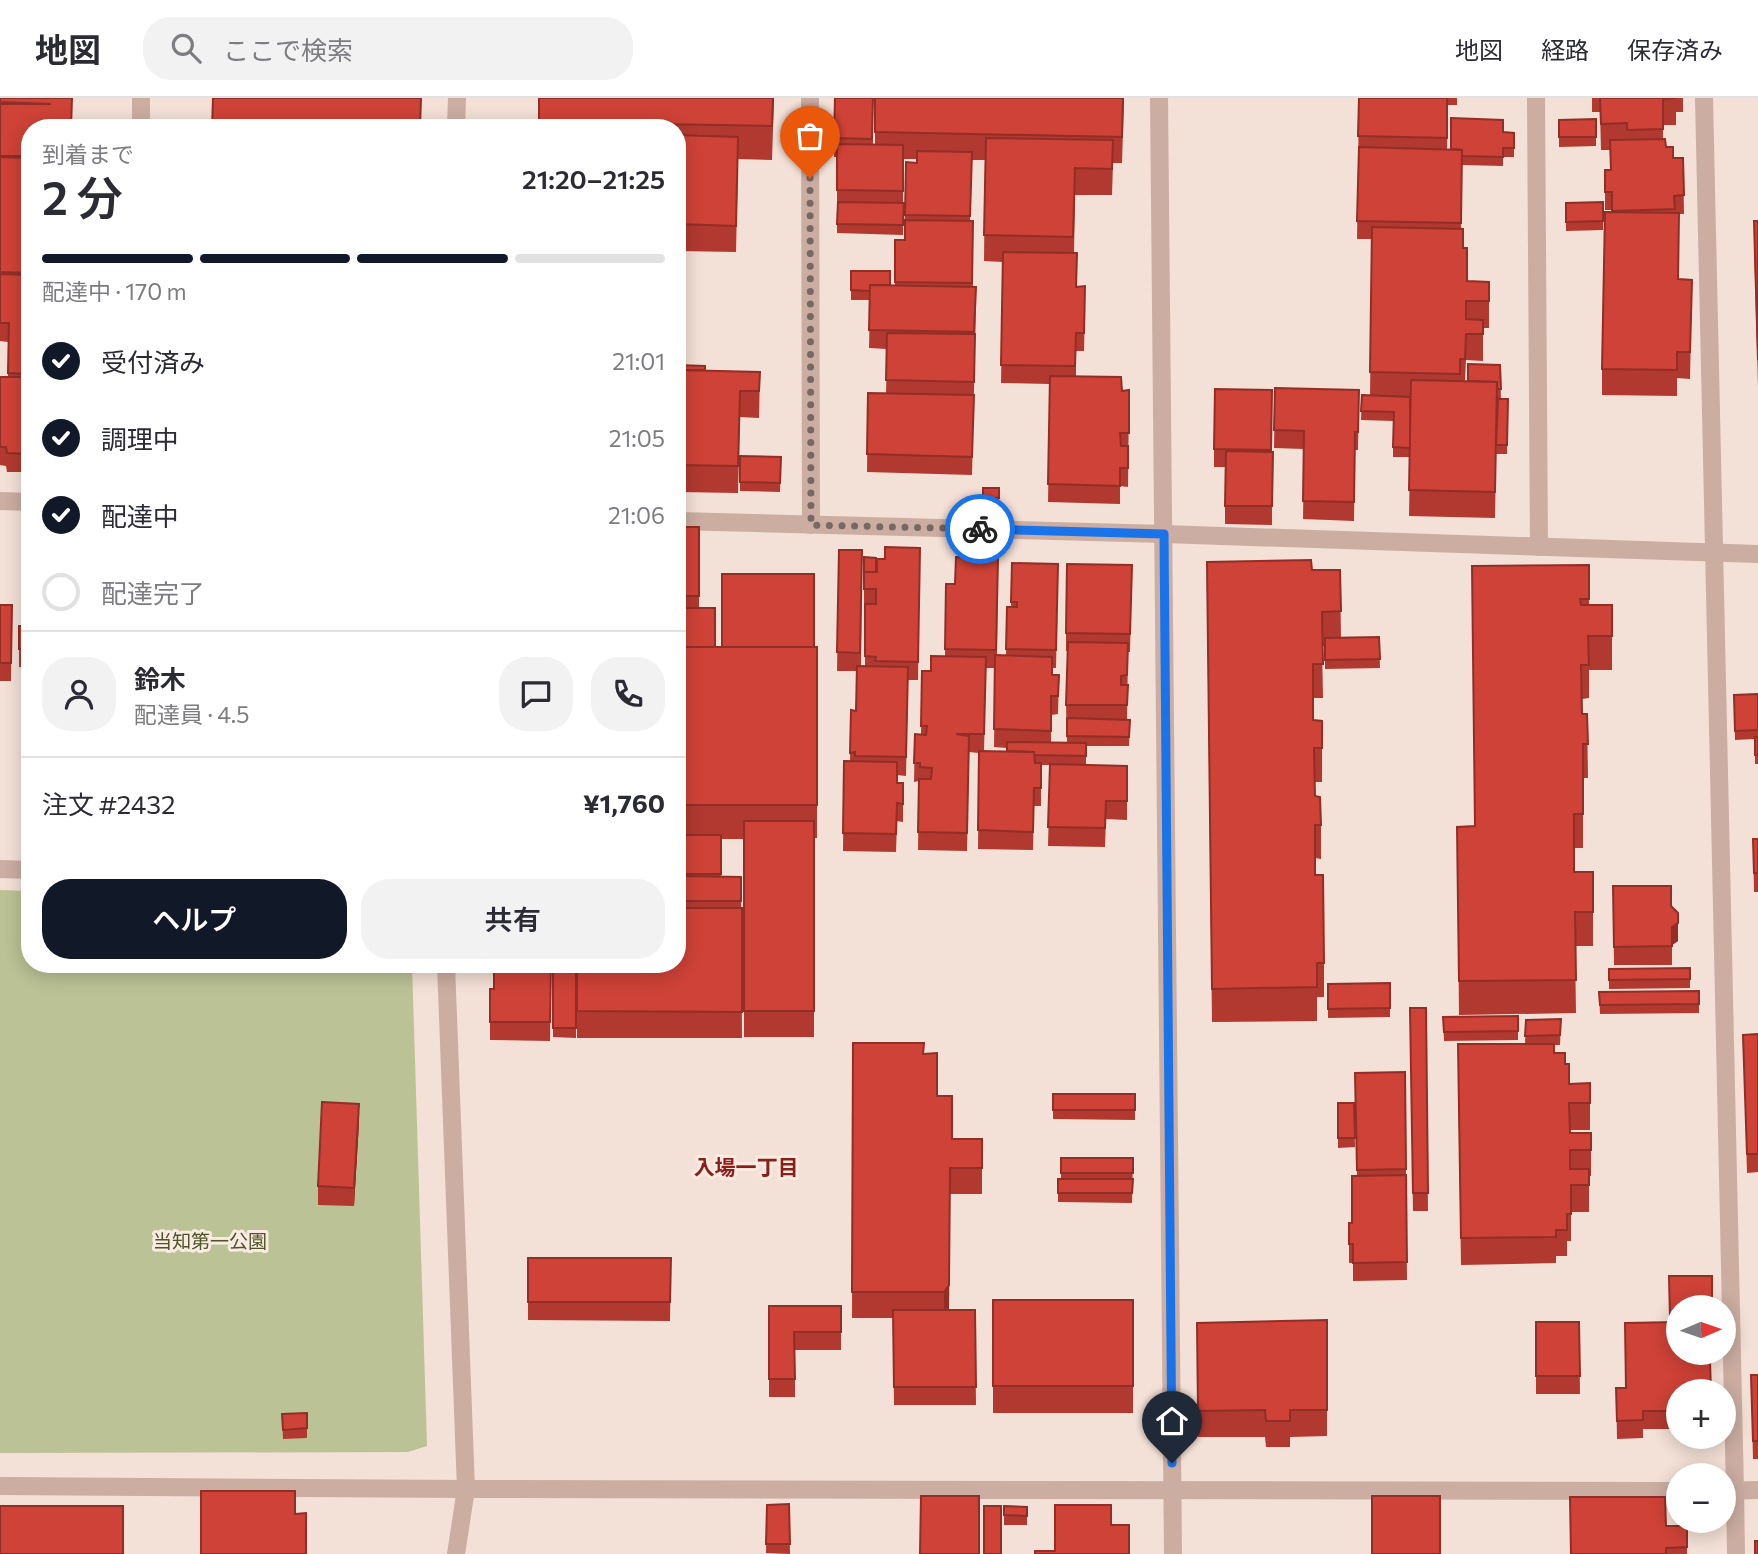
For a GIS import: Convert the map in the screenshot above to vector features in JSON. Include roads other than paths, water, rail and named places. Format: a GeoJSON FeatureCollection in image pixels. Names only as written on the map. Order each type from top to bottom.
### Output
{"type":"FeatureCollection","features":[{"type":"Feature","properties":{"kind":"street"},"geometry":{"type":"LineString","coordinates":[[141,98],[141,119]]}},
{"type":"Feature","properties":{"kind":"street"},"geometry":{"type":"LineString","coordinates":[[456,119],[457,98]]}},
{"type":"Feature","properties":{"kind":"street"},"geometry":{"type":"LineString","coordinates":[[810,98],[811,525]]}},
{"type":"Feature","properties":{"kind":"street"},"geometry":{"type":"LineString","coordinates":[[1159,98],[1173,1554]]}},
{"type":"Feature","properties":{"kind":"street"},"geometry":{"type":"LineString","coordinates":[[1536,98],[1539,547]]}},
{"type":"Feature","properties":{"kind":"street"},"geometry":{"type":"LineString","coordinates":[[1704,98],[1715,552],[1730,1463]]}},
{"type":"Feature","properties":{"kind":"street"},"geometry":{"type":"LineString","coordinates":[[0,501],[21,502]]}},
{"type":"Feature","properties":{"kind":"street"},"geometry":{"type":"LineString","coordinates":[[686,522],[1164,534],[1758,554]]}},
{"type":"Feature","properties":{"kind":"street"},"geometry":{"type":"LineString","coordinates":[[0,869],[21,870]]}},
{"type":"Feature","properties":{"kind":"street"},"geometry":{"type":"LineString","coordinates":[[446,973],[466,1489],[456,1554]]}},
{"type":"Feature","properties":{"kind":"street"},"geometry":{"type":"LineString","coordinates":[[0,1486],[1666,1490]]}},
{"type":"Feature","properties":{"kind":"street"},"geometry":{"type":"LineString","coordinates":[[1736,1490],[1758,1490]]}},
{"type":"Feature","properties":{"kind":"street"},"geometry":{"type":"LineString","coordinates":[[1734,1533],[1736,1554]]}},
{"type":"Feature","properties":{"kind":"district","name":"入場一丁目"},"geometry":{"type":"Point","coordinates":[746,1168]}},
{"type":"Feature","properties":{"kind":"park label","name":"当知第一公園"},"geometry":{"type":"Point","coordinates":[210,1241]}}]}
